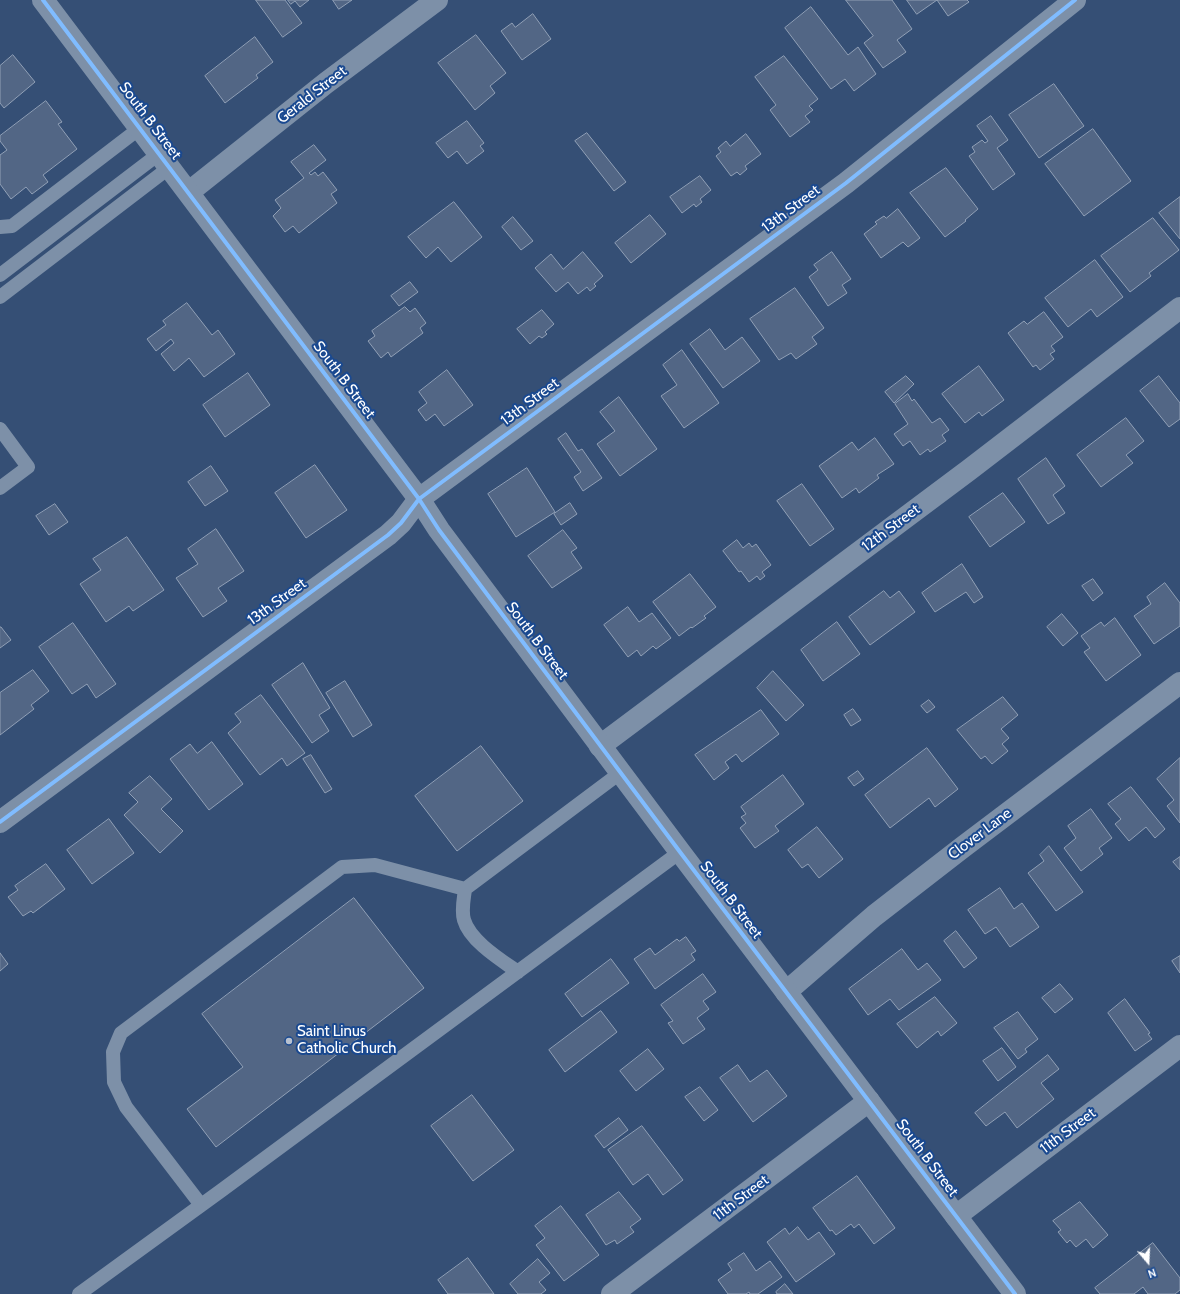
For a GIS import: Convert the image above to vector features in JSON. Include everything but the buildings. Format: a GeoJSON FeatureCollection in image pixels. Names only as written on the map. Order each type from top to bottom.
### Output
{"type":"FeatureCollection","features":[{"type":"Feature","properties":{"kind":"street","name":"South B Street"},"geometry":{"type":"LineString","coordinates":[[43,0],[419,499],[439,530],[620,773],[1015,1294]]}},
{"type":"Feature","properties":{"kind":"street","name":"Gerald Street"},"geometry":{"type":"LineString","coordinates":[[189,192],[326,83],[437,0]]}},
{"type":"Feature","properties":{"kind":"street","name":"13th Street"},"geometry":{"type":"LineString","coordinates":[[0,822],[388,535],[401,523],[419,499],[846,183],[1075,0]]}},
{"type":"Feature","properties":{"kind":"street","name":"12th Street"},"geometry":{"type":"LineString","coordinates":[[600,746],[969,470],[1180,308]]}},
{"type":"Feature","properties":{"kind":"street","name":"Clover Lane"},"geometry":{"type":"LineString","coordinates":[[786,992],[874,916],[1180,683]]}},
{"type":"Feature","properties":{"kind":"street","name":"11th Street"},"geometry":{"type":"LineString","coordinates":[[956,1216],[1180,1046]]}},
{"type":"Feature","properties":{"kind":"street","name":"11th Street"},"geometry":{"type":"LineString","coordinates":[[612,1294],[869,1101]]}},
{"type":"Feature","properties":{"kind":"lane"},"geometry":{"type":"LineString","coordinates":[[0,226],[12,226],[140,128]]}},
{"type":"Feature","properties":{"kind":"lane"},"geometry":{"type":"LineString","coordinates":[[0,275],[165,160]]}},
{"type":"Feature","properties":{"kind":"lane"},"geometry":{"type":"LineString","coordinates":[[0,297],[165,160]]}},
{"type":"Feature","properties":{"kind":"lane"},"geometry":{"type":"LineString","coordinates":[[0,429],[28,467],[0,488]]}},
{"type":"Feature","properties":{"kind":"lane"},"geometry":{"type":"LineString","coordinates":[[518,972],[484,946],[470,931],[464,921],[463,908],[465,889],[620,773]]}},
{"type":"Feature","properties":{"kind":"lane"},"geometry":{"type":"LineString","coordinates":[[79,1294],[680,852]]}},
{"type":"Feature","properties":{"kind":"lane"},"geometry":{"type":"LineString","coordinates":[[201,1205],[126,1107],[114,1082],[113,1052],[121,1033],[342,867],[375,865],[465,889]]}},
{"type":"Feature","properties":{"kind":"cycle path"},"geometry":{"type":"LineString","coordinates":[[43,0],[419,499],[439,530],[680,852],[1015,1294]]}},
{"type":"Feature","properties":{"kind":"cycle path"},"geometry":{"type":"LineString","coordinates":[[0,822],[388,535],[401,523],[419,499],[846,183],[1075,0]]}},
{"type":"Feature","properties":{"kind":"place","name":"Saint Linus Catholic Church"},"geometry":{"type":"Point","coordinates":[289,1041]}}]}
